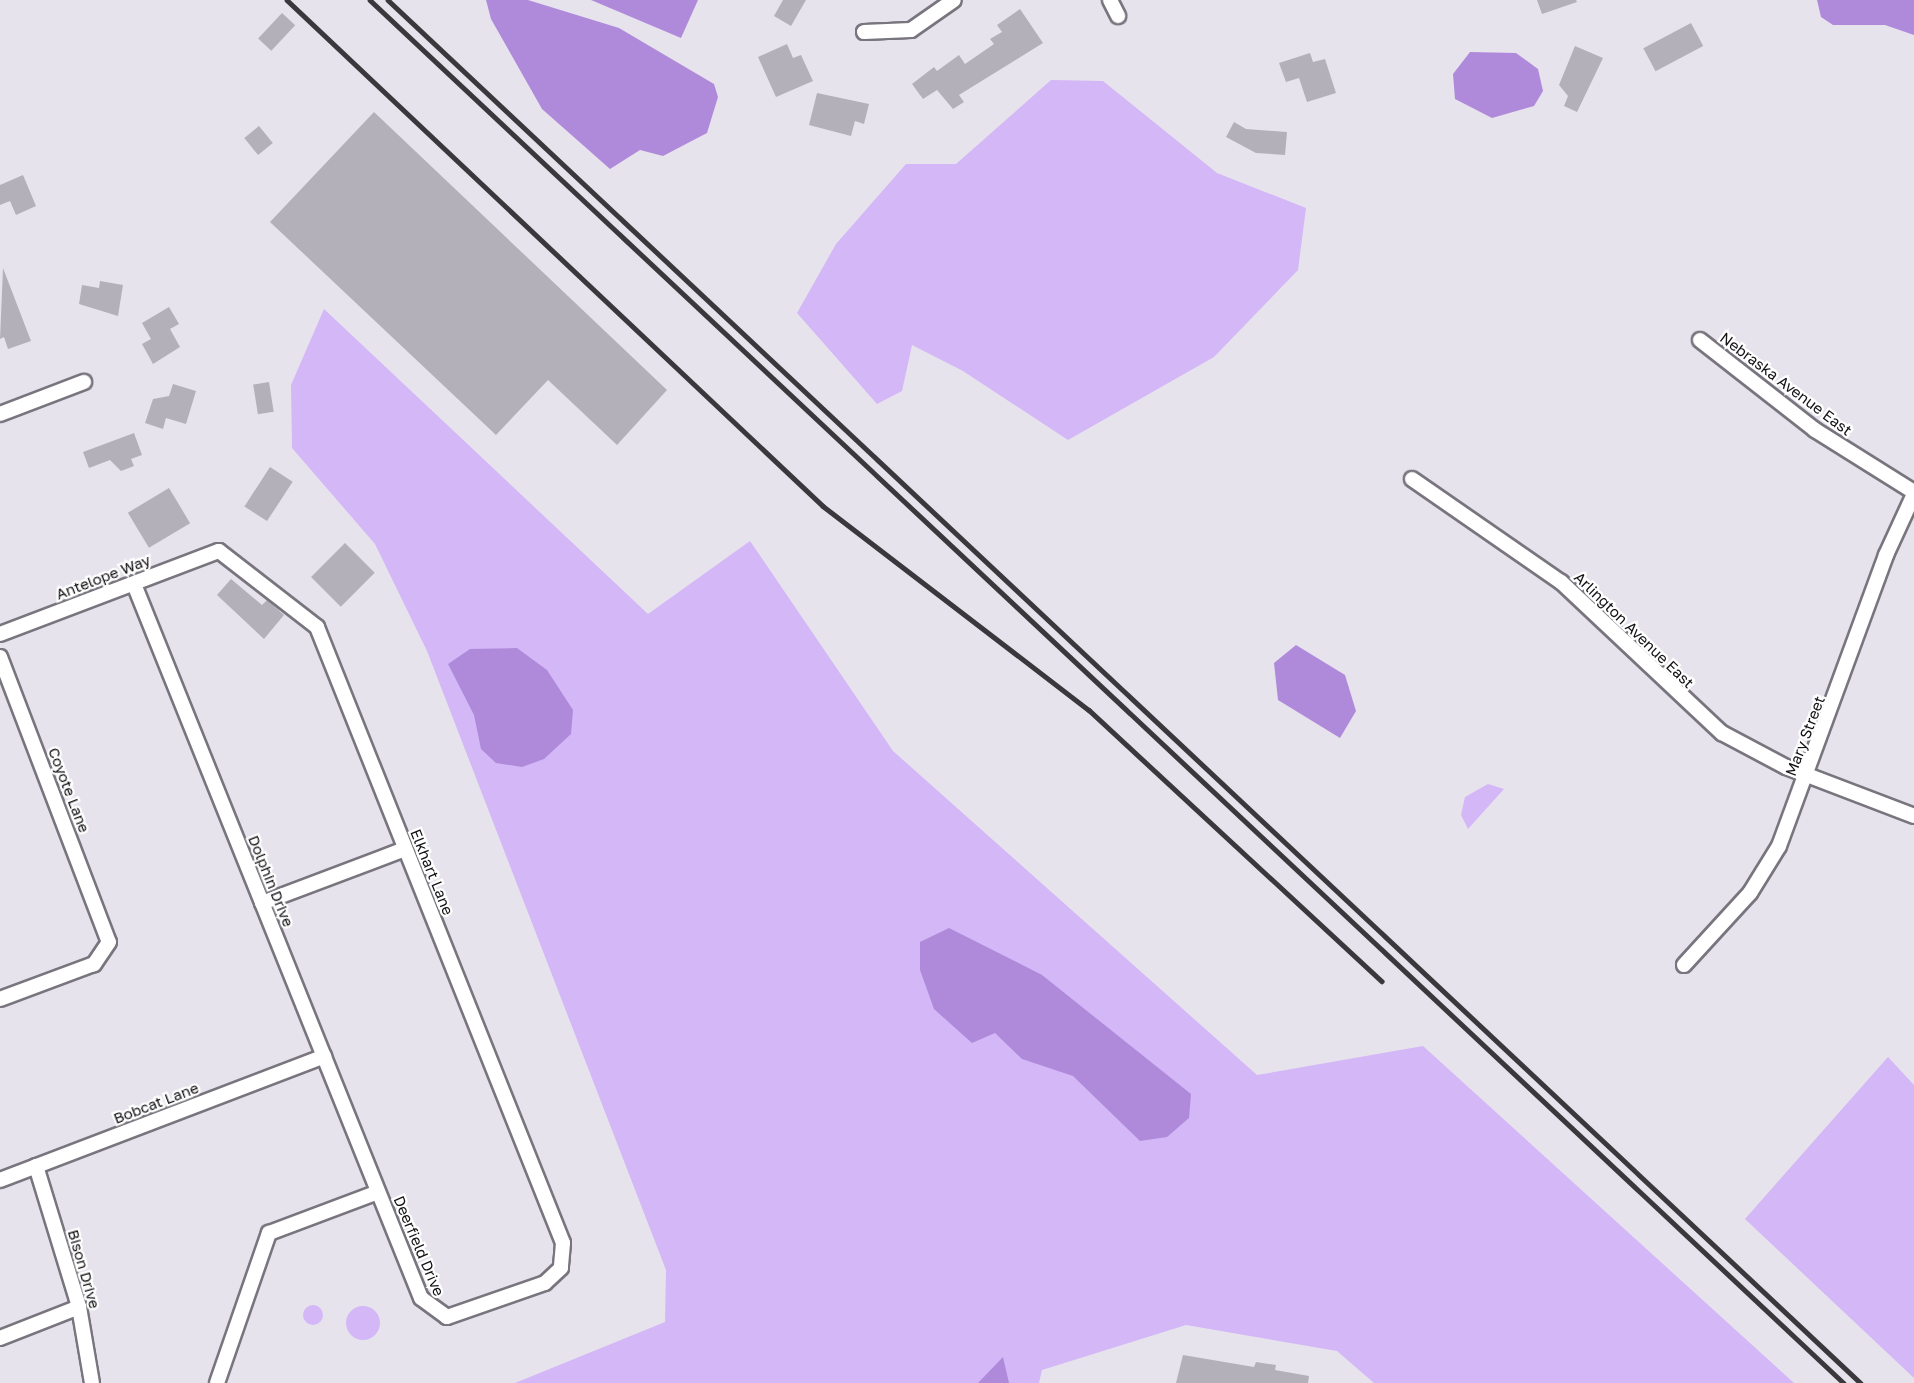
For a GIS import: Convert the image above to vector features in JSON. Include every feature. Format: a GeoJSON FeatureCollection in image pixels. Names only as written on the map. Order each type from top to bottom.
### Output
{"type":"FeatureCollection","features":[{"type":"Feature","properties":{"kind":"street"},"geometry":{"type":"LineString","coordinates":[[864,32],[911,30],[954,0]]}},
{"type":"Feature","properties":{"kind":"street"},"geometry":{"type":"LineString","coordinates":[[1110,0],[1118,16]]}},
{"type":"Feature","properties":{"kind":"street","name":"Nebraska Avenue East"},"geometry":{"type":"LineString","coordinates":[[1700,340],[1815,430],[1914,493]]}},
{"type":"Feature","properties":{"kind":"street"},"geometry":{"type":"LineString","coordinates":[[0,414],[84,382]]}},
{"type":"Feature","properties":{"kind":"street","name":"Arlington Avenue East"},"geometry":{"type":"LineString","coordinates":[[1412,480],[1561,582],[1722,733],[1807,775],[1914,816]]}},
{"type":"Feature","properties":{"kind":"street","name":"Mary Street"},"geometry":{"type":"LineString","coordinates":[[1684,965],[1767,870],[1807,775],[1886,555],[1914,493]]}},
{"type":"Feature","properties":{"kind":"street","name":"Antelope Way"},"geometry":{"type":"LineString","coordinates":[[0,634],[219,551]]}},
{"type":"Feature","properties":{"kind":"street","name":"Elkhart Lane"},"geometry":{"type":"LineString","coordinates":[[219,551],[317,627],[563,1244]]}},
{"type":"Feature","properties":{"kind":"street","name":"Dolphin Drive"},"geometry":{"type":"LineString","coordinates":[[134,584],[378,1192]]}},
{"type":"Feature","properties":{"kind":"street","name":"Coyote Lane"},"geometry":{"type":"LineString","coordinates":[[0,657],[107,935],[107,951],[94,964],[0,999]]}},
{"type":"Feature","properties":{"kind":"street"},"geometry":{"type":"LineString","coordinates":[[262,903],[405,849]]}},
{"type":"Feature","properties":{"kind":"street","name":"Bobcat Lane"},"geometry":{"type":"LineString","coordinates":[[0,1180],[324,1056]]}},
{"type":"Feature","properties":{"kind":"street","name":"Bison Drive"},"geometry":{"type":"LineString","coordinates":[[36,1166],[79,1307],[92,1383]]}},
{"type":"Feature","properties":{"kind":"street","name":"Deerfield Drive"},"geometry":{"type":"LineString","coordinates":[[217,1383],[269,1233],[378,1192],[421,1298],[436,1314],[460,1315],[545,1283],[561,1268],[563,1244]]}},
{"type":"Feature","properties":{"kind":"street"},"geometry":{"type":"LineString","coordinates":[[0,1338],[79,1307]]}},
{"type":"Feature","properties":{"kind":"shaded area"},"geometry":{"type":"Polygon","coordinates":[[[486,0],[528,0],[619,28],[714,84],[718,97],[707,133],[663,156],[640,150],[610,169],[542,109],[491,19],[486,0]]]}},
{"type":"Feature","properties":{"kind":"shaded area"},"geometry":{"type":"Polygon","coordinates":[[[591,0],[698,0],[681,38],[591,0]]]}},
{"type":"Feature","properties":{"kind":"shaded area"},"geometry":{"type":"Polygon","coordinates":[[[1817,0],[1914,0],[1914,35],[1885,25],[1833,25],[1821,17],[1817,0]]]}},
{"type":"Feature","properties":{"kind":"shaded area"},"geometry":{"type":"Polygon","coordinates":[[[1470,52],[1516,53],[1538,69],[1543,91],[1534,106],[1492,118],[1455,99],[1453,74],[1470,52]]]}},
{"type":"Feature","properties":{"kind":"shaded area"},"geometry":{"type":"Polygon","coordinates":[[[1051,80],[1103,81],[1217,173],[1306,208],[1298,270],[1214,357],[1068,440],[963,371],[912,345],[902,391],[877,404],[797,313],[836,244],[906,164],[956,164],[1051,80]]]}},
{"type":"Feature","properties":{"kind":"shaded area"},"geometry":{"type":"Polygon","coordinates":[[[324,309],[648,614],[750,541],[893,751],[1257,1075],[1423,1046],[1794,1383],[1374,1383],[1337,1351],[1186,1325],[1042,1370],[1039,1383],[515,1383],[665,1322],[666,1270],[427,651],[375,544],[292,448],[291,385],[324,309]]]}},
{"type":"Feature","properties":{"kind":"shaded area"},"geometry":{"type":"Polygon","coordinates":[[[1296,645],[1345,675],[1356,711],[1340,738],[1278,700],[1274,663],[1296,645]]]}},
{"type":"Feature","properties":{"kind":"shaded area"},"geometry":{"type":"Polygon","coordinates":[[[517,648],[547,670],[573,710],[571,734],[544,759],[522,767],[496,763],[481,749],[474,715],[448,664],[470,649],[517,648]]]}},
{"type":"Feature","properties":{"kind":"shaded area"},"geometry":{"type":"Polygon","coordinates":[[[1488,784],[1504,789],[1468,829],[1461,815],[1465,797],[1488,784]]]}},
{"type":"Feature","properties":{"kind":"shaded area"},"geometry":{"type":"Polygon","coordinates":[[[949,928],[1042,975],[1191,1094],[1189,1118],[1167,1137],[1140,1141],[1073,1076],[1022,1059],[995,1033],[972,1043],[934,1009],[920,970],[920,942],[949,928]]]}},
{"type":"Feature","properties":{"kind":"shaded area"},"geometry":{"type":"Polygon","coordinates":[[[1888,1057],[1914,1085],[1914,1378],[1745,1219],[1888,1057]]]}},
{"type":"Feature","properties":{"kind":"shaded area"},"geometry":{"type":"Polygon","coordinates":[[[313,1305],[320,1308],[323,1315],[320,1322],[313,1325],[306,1322],[303,1315],[306,1308],[313,1305]]]}},
{"type":"Feature","properties":{"kind":"shaded area"},"geometry":{"type":"Polygon","coordinates":[[[363,1306],[375,1311],[380,1323],[375,1335],[363,1340],[351,1335],[346,1323],[351,1311],[363,1306]]]}},
{"type":"Feature","properties":{"kind":"shaded area"},"geometry":{"type":"Polygon","coordinates":[[[1003,1357],[1009,1383],[978,1383],[1003,1357]]]}},
{"type":"Feature","properties":{"kind":"building"},"geometry":{"type":"Polygon","coordinates":[[[783,0],[806,0],[791,26],[774,16],[783,0]]]}},
{"type":"Feature","properties":{"kind":"building"},"geometry":{"type":"Polygon","coordinates":[[[1537,0],[1576,0],[1577,2],[1542,14],[1537,0]]]}},
{"type":"Feature","properties":{"kind":"building"},"geometry":{"type":"Polygon","coordinates":[[[1020,9],[1043,43],[959,95],[964,102],[953,109],[937,90],[923,99],[912,84],[934,67],[937,71],[959,55],[965,64],[994,44],[990,39],[1002,32],[997,25],[1020,9]]]}},
{"type":"Feature","properties":{"kind":"building"},"geometry":{"type":"Polygon","coordinates":[[[282,13],[295,25],[271,51],[258,39],[282,13]]]}},
{"type":"Feature","properties":{"kind":"building"},"geometry":{"type":"Polygon","coordinates":[[[1691,23],[1703,46],[1656,71],[1643,48],[1691,23]]]}},
{"type":"Feature","properties":{"kind":"building"},"geometry":{"type":"Polygon","coordinates":[[[787,44],[793,58],[801,55],[813,81],[776,97],[758,57],[787,44]]]}},
{"type":"Feature","properties":{"kind":"building"},"geometry":{"type":"Polygon","coordinates":[[[1575,46],[1603,58],[1577,112],[1564,106],[1568,96],[1559,85],[1575,46]]]}},
{"type":"Feature","properties":{"kind":"building"},"geometry":{"type":"Polygon","coordinates":[[[1310,53],[1313,62],[1325,59],[1336,93],[1307,102],[1299,78],[1286,82],[1279,63],[1310,53]]]}},
{"type":"Feature","properties":{"kind":"building"},"geometry":{"type":"Polygon","coordinates":[[[817,93],[869,104],[864,124],[855,121],[851,136],[809,125],[817,93]]]}},
{"type":"Feature","properties":{"kind":"building"},"geometry":{"type":"Polygon","coordinates":[[[374,112],[667,390],[617,445],[548,380],[496,435],[270,222],[374,112]]]}},
{"type":"Feature","properties":{"kind":"building"},"geometry":{"type":"Polygon","coordinates":[[[1234,122],[1246,129],[1287,132],[1285,155],[1256,153],[1226,137],[1234,122]]]}},
{"type":"Feature","properties":{"kind":"building"},"geometry":{"type":"Polygon","coordinates":[[[259,126],[273,143],[258,155],[244,138],[259,126]]]}},
{"type":"Feature","properties":{"kind":"building"},"geometry":{"type":"Polygon","coordinates":[[[23,175],[36,206],[16,215],[10,201],[0,205],[0,185],[23,175]]]}},
{"type":"Feature","properties":{"kind":"building"},"geometry":{"type":"Polygon","coordinates":[[[3,268],[31,341],[8,349],[4,337],[0,339],[3,268]]]}},
{"type":"Feature","properties":{"kind":"building"},"geometry":{"type":"Polygon","coordinates":[[[100,281],[123,285],[118,316],[79,304],[82,285],[99,288],[100,281]]]}},
{"type":"Feature","properties":{"kind":"building"},"geometry":{"type":"Polygon","coordinates":[[[169,307],[179,324],[170,329],[180,347],[153,364],[142,344],[151,339],[142,323],[169,307]]]}},
{"type":"Feature","properties":{"kind":"building"},"geometry":{"type":"Polygon","coordinates":[[[269,382],[274,412],[258,414],[253,385],[269,382]]]}},
{"type":"Feature","properties":{"kind":"building"},"geometry":{"type":"Polygon","coordinates":[[[173,384],[196,391],[186,424],[166,418],[163,429],[145,423],[153,399],[169,396],[173,384]]]}},
{"type":"Feature","properties":{"kind":"building"},"geometry":{"type":"Polygon","coordinates":[[[134,433],[142,455],[131,459],[134,466],[121,471],[110,460],[89,468],[83,452],[134,433]]]}},
{"type":"Feature","properties":{"kind":"building"},"geometry":{"type":"Polygon","coordinates":[[[270,467],[293,482],[267,521],[244,506],[270,467]]]}},
{"type":"Feature","properties":{"kind":"building"},"geometry":{"type":"Polygon","coordinates":[[[169,488],[190,523],[149,548],[128,513],[169,488]]]}},
{"type":"Feature","properties":{"kind":"building"},"geometry":{"type":"Polygon","coordinates":[[[345,543],[375,573],[341,607],[311,577],[345,543]]]}},
{"type":"Feature","properties":{"kind":"building"},"geometry":{"type":"Polygon","coordinates":[[[231,579],[262,605],[267,600],[284,615],[264,639],[217,595],[231,579]]]}},
{"type":"Feature","properties":{"kind":"building"},"geometry":{"type":"Polygon","coordinates":[[[1183,1355],[1254,1367],[1256,1362],[1276,1365],[1275,1370],[1309,1376],[1308,1383],[1176,1383],[1183,1355]]]}},
{"type":"Feature","properties":{"kind":"railway"},"geometry":{"type":"LineString","coordinates":[[287,0],[823,506],[1089,710],[1382,981]]}},
{"type":"Feature","properties":{"kind":"railway"},"geometry":{"type":"LineString","coordinates":[[370,0],[1844,1383]]}},
{"type":"Feature","properties":{"kind":"railway"},"geometry":{"type":"LineString","coordinates":[[388,0],[1861,1383]]}}]}
